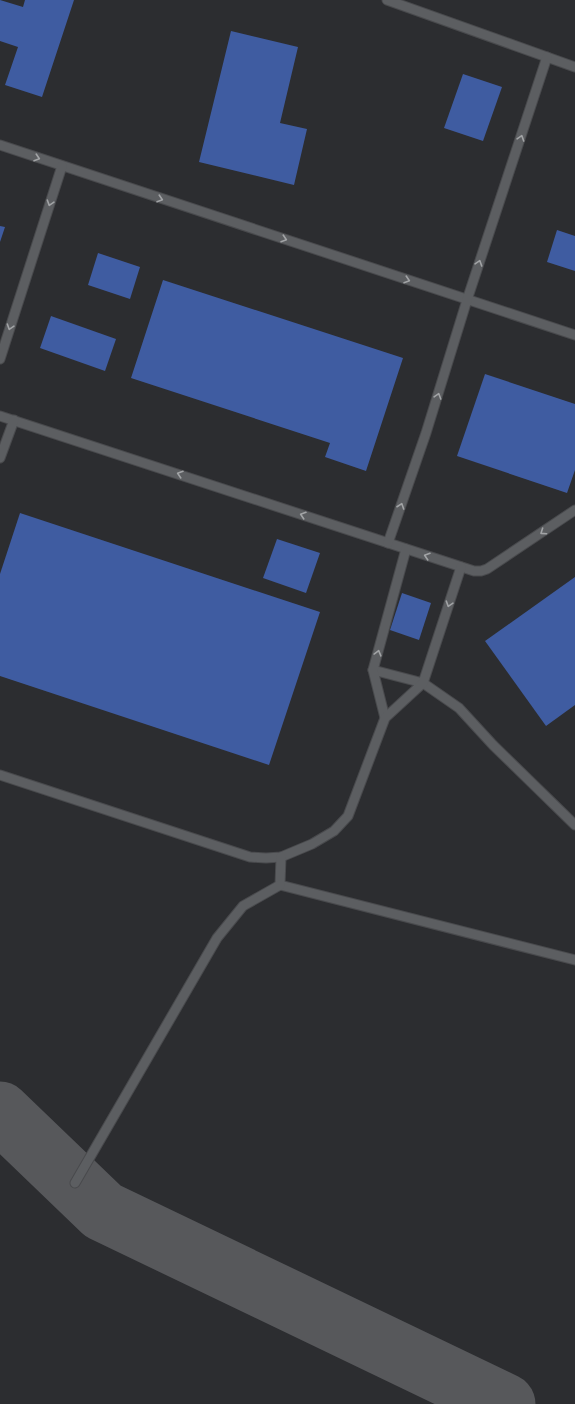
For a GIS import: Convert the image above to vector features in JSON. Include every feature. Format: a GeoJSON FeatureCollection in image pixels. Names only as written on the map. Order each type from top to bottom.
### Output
{"type":"FeatureCollection","features":[{"type":"Feature","properties":{"kind":"lane"},"geometry":{"type":"LineString","coordinates":[[387,0],[575,67]]}},
{"type":"Feature","properties":{"kind":"lane"},"geometry":{"type":"LineString","coordinates":[[388,543],[426,433],[467,300],[547,57]]}},
{"type":"Feature","properties":{"kind":"lane"},"geometry":{"type":"LineString","coordinates":[[0,145],[575,335]]}},
{"type":"Feature","properties":{"kind":"lane"},"geometry":{"type":"LineString","coordinates":[[0,359],[62,166]]}},
{"type":"Feature","properties":{"kind":"lane"},"geometry":{"type":"LineString","coordinates":[[0,416],[474,571],[487,569],[575,510]]}},
{"type":"Feature","properties":{"kind":"lane"},"geometry":{"type":"LineString","coordinates":[[0,458],[14,420]]}},
{"type":"Feature","properties":{"kind":"lane"},"geometry":{"type":"LineString","coordinates":[[385,718],[373,670],[406,549]]}},
{"type":"Feature","properties":{"kind":"lane"},"geometry":{"type":"LineString","coordinates":[[0,776],[250,857],[281,857],[312,844],[334,830],[348,816],[385,718],[423,683],[461,567]]}},
{"type":"Feature","properties":{"kind":"lane"},"geometry":{"type":"LineString","coordinates":[[373,670],[423,683],[459,708],[493,746],[575,825]]}},
{"type":"Feature","properties":{"kind":"lane"},"geometry":{"type":"LineString","coordinates":[[280,885],[281,857]]}},
{"type":"Feature","properties":{"kind":"lane"},"geometry":{"type":"LineString","coordinates":[[75,1183],[217,938],[243,906],[280,885],[575,960]]}},
{"type":"Feature","properties":{"kind":"building"},"geometry":{"type":"Polygon","coordinates":[[[0,0],[23,7],[25,0],[74,0],[42,97],[5,85],[18,47],[0,41],[0,0]]]}},
{"type":"Feature","properties":{"kind":"building"},"geometry":{"type":"Polygon","coordinates":[[[231,31],[298,47],[280,123],[307,129],[294,185],[199,162],[231,31]]]}},
{"type":"Feature","properties":{"kind":"building"},"geometry":{"type":"Polygon","coordinates":[[[463,74],[502,87],[483,141],[444,128],[463,74]]]}},
{"type":"Feature","properties":{"kind":"building"},"geometry":{"type":"Polygon","coordinates":[[[0,226],[5,227],[0,242],[0,226]]]}},
{"type":"Feature","properties":{"kind":"building"},"geometry":{"type":"Polygon","coordinates":[[[557,230],[575,236],[575,271],[547,262],[557,230]]]}},
{"type":"Feature","properties":{"kind":"building"},"geometry":{"type":"Polygon","coordinates":[[[98,253],[140,267],[130,299],[88,285],[98,253]]]}},
{"type":"Feature","properties":{"kind":"building"},"geometry":{"type":"Polygon","coordinates":[[[163,280],[403,358],[366,471],[325,457],[330,443],[131,378],[163,280]]]}},
{"type":"Feature","properties":{"kind":"building"},"geometry":{"type":"Polygon","coordinates":[[[51,316],[116,339],[105,371],[40,348],[51,316]]]}},
{"type":"Feature","properties":{"kind":"building"},"geometry":{"type":"Polygon","coordinates":[[[485,374],[575,404],[575,470],[567,493],[457,456],[485,374]]]}},
{"type":"Feature","properties":{"kind":"building"},"geometry":{"type":"Polygon","coordinates":[[[20,513],[320,612],[269,765],[0,676],[0,574],[20,513]]]}},
{"type":"Feature","properties":{"kind":"building"},"geometry":{"type":"Polygon","coordinates":[[[277,539],[320,553],[306,593],[263,578],[277,539]]]}},
{"type":"Feature","properties":{"kind":"building"},"geometry":{"type":"Polygon","coordinates":[[[575,577],[575,705],[546,726],[485,641],[575,577]]]}},
{"type":"Feature","properties":{"kind":"building"},"geometry":{"type":"Polygon","coordinates":[[[402,593],[431,603],[419,640],[390,630],[402,593]]]}},
{"type":"Feature","properties":{"kind":"taxiway"},"geometry":{"type":"LineString","coordinates":[[0,1112],[103,1211],[505,1404]]}}]}
